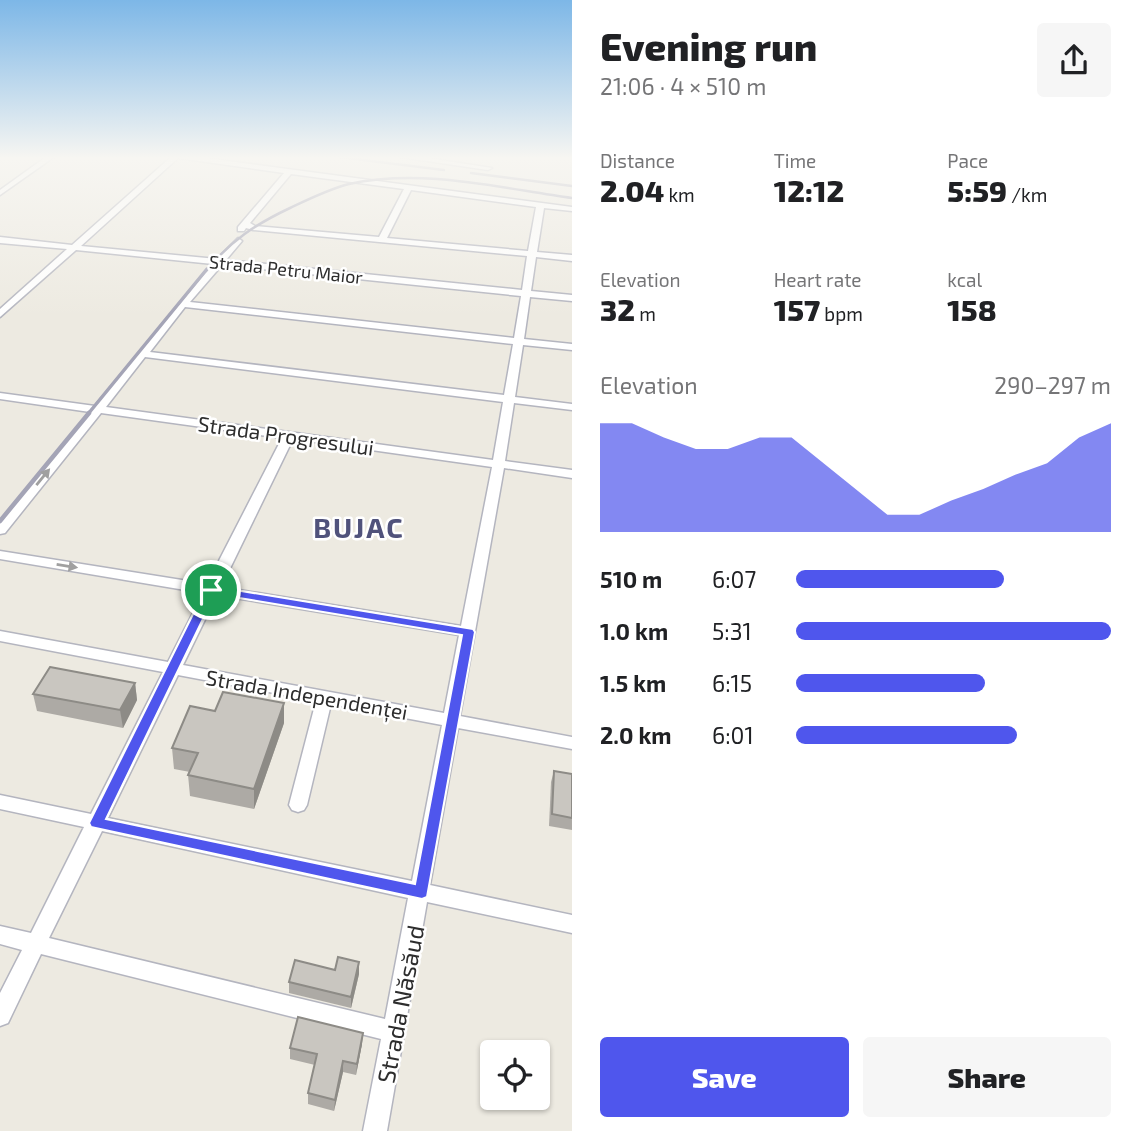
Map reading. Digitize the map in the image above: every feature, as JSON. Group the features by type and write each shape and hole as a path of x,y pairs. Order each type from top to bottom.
{"street":[{"path":"0,314 116,210"},
{"path":"226,241 247,225 259,210"},
{"path":"380,241 396,210"},
{"name":"Strada Năsăud","path":"375,1131 422,892 499,464 539,210"},
{"path":"247,225 253,228 380,241 572,258"},
{"name":"Strada Petru Maior","path":"0,240 572,298"},
{"path":"0,530 217,262 238,241"},
{"path":"183,304 572,348"},
{"path":"143,354 572,407"},
{"name":"Strada Progresului","path":"0,396 572,474"},
{"path":"0,1016 289,435"},
{"path":"0,555 469,632"},
{"name":"Strada Independenței","path":"0,636 572,743"},
{"path":"298,805 325,697"},
{"path":"0,802 572,924"},
{"path":"0,935 394,1032"}],"building":[{"path":"50,667 135,683 120,710 33,694"},
{"path":"223,692 284,703 254,789 188,775 198,753 172,748 190,706 215,711"},
{"path":"554,771 572,774 572,818 552,814"},
{"path":"338,957 359,962 351,997 289,982 295,960 335,970"},
{"path":"298,1017 363,1033 357,1064 343,1061 335,1100 308,1093 317,1054 290,1048"}],"railway":[{"path":"206,271 234,242 287,210"},
{"path":"88,414 207,269"},
{"path":"0,521 89,413"}],"district":[{"name":"BUJAC","path":"359,527"}],"route":[{"path":"211,590 469,632 422,892 96,823 211,590"}]}
